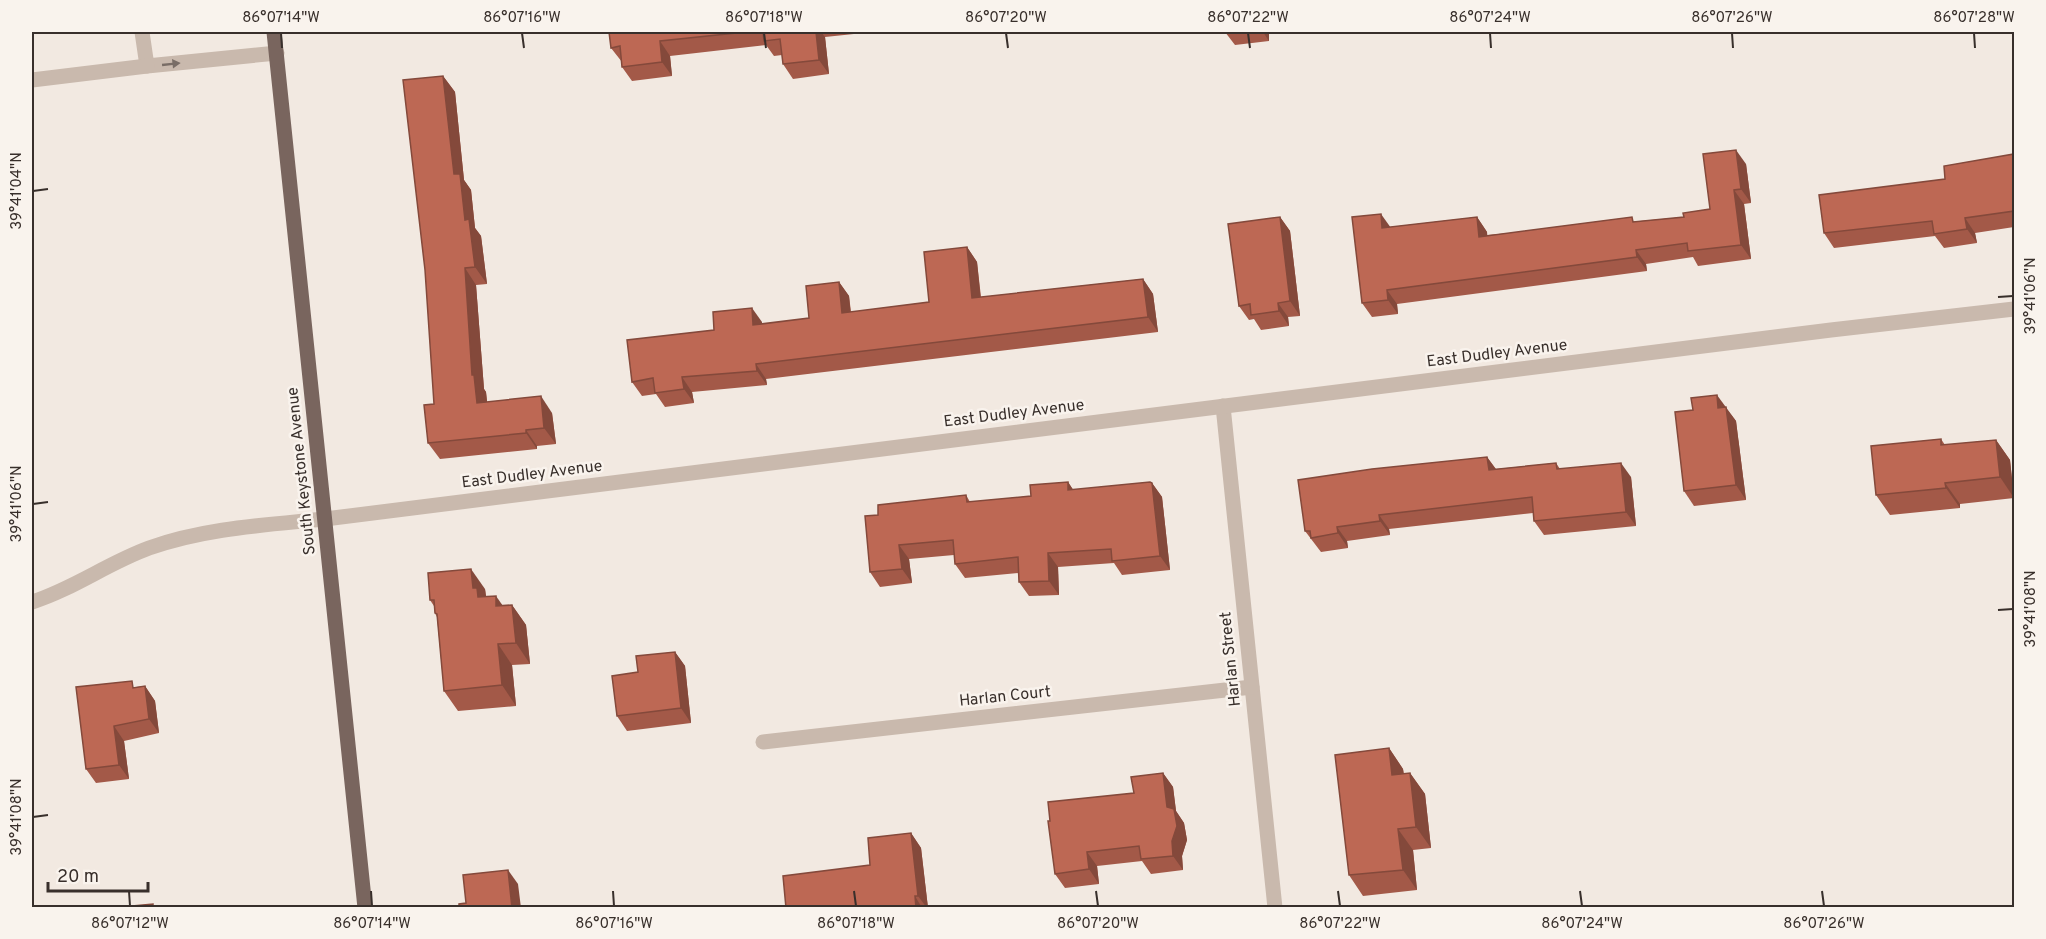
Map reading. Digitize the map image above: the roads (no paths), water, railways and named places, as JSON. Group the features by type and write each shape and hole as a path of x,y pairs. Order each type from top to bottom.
{"main road":[{"name":"South Keystone Avenue","path":"274,32 365,908"}],"street":[{"path":"142,32 147,66"},
{"path":"32,80 277,53"},
{"name":"East Dudley Avenue","path":"32,602 51,596 148,549 187,537 230,528 325,519 2014,309"},
{"name":"Harlan Street","path":"1223,406 1275,908"},
{"name":"Harlan Court","path":"763,742 1252,687"}]}
